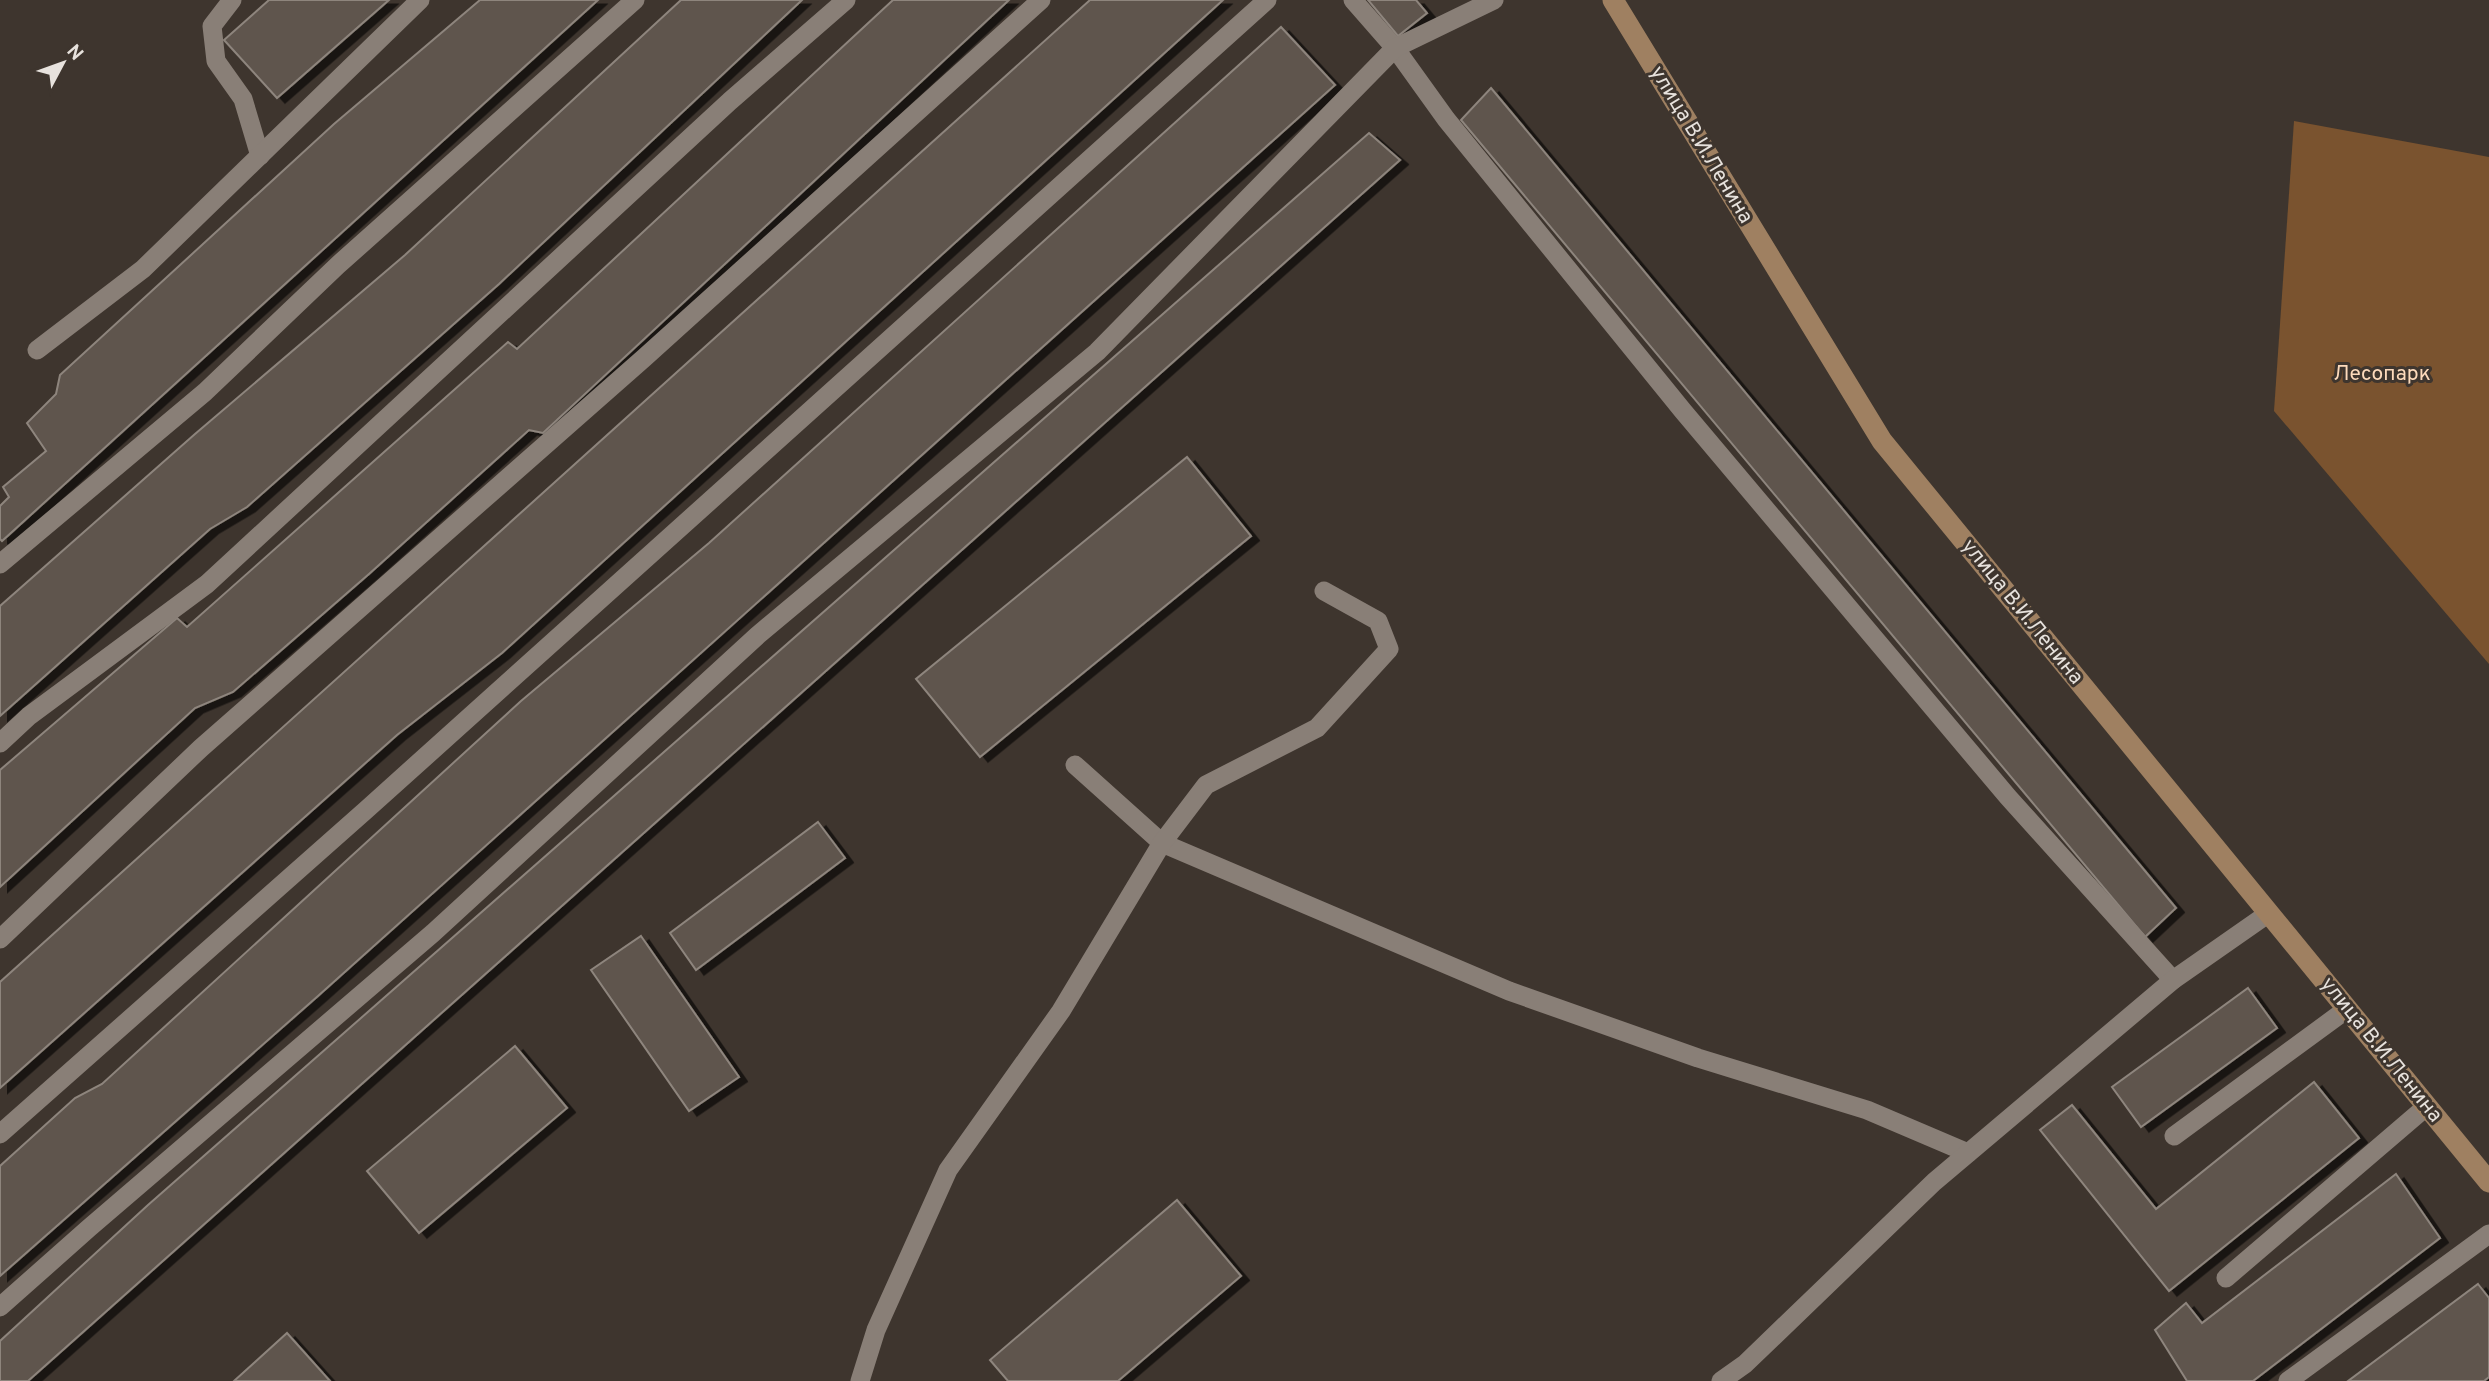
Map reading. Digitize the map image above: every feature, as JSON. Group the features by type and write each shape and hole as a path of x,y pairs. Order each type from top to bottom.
{"main road":[{"name":"улица В.И.Ленина","path":"1613,0 1882,441 2489,1182"}],"lane":[{"path":"232,0 212,26 216,61 243,99 260,156"},
{"path":"37,350 143,269 420,0"},
{"path":"0,564 205,392 338,265 635,0"},
{"path":"0,743 29,716 207,583 730,101 846,0"},
{"path":"0,939 201,748 644,358 1041,0"},
{"path":"0,1133 355,820 1267,0"},
{"path":"1353,0 1395,48 1446,119 1692,421 2008,797 2173,980"},
{"path":"0,1307 433,933 758,635 1097,352 1395,48 1494,0"},
{"path":"860,1381 876,1330 948,1170 1061,1012 1162,843 1206,785 1248,761 1317,728 1389,649 1378,621 1325,591"},
{"path":"1074,765 1162,843 1509,991 1698,1058 1867,1110 1968,1153"},
{"path":"1721,1381 1745,1364 1934,1182 2173,980 2269,913"},
{"path":"2174,1136 2347,1009"},
{"path":"2226,1278 2427,1106"},
{"path":"2288,1381 2489,1234"}],"green space":[{"name":"Лесопарк","path":"2294,121 2489,157 2489,664 2274,411"}],"building":[{"path":"269,0 389,0 277,98 224,40"},
{"path":"480,0 598,0 2,541 0,506 9,497 3,487 46,451 27,423 56,394 60,375 334,124"},
{"path":"681,0 802,0 499,284 247,507 210,529 0,716 0,606 195,434 405,255"},
{"path":"893,0 1009,0 543,433 529,430 233,692 195,708 0,887 0,770 177,618 187,627 508,342 517,349"},
{"path":"1090,0 1223,0 502,653 397,735 0,1088 0,982"},
{"path":"1368,0 1416,0 1427,13 1398,36"},
{"path":"1281,27 1335,85 318,996 0,1276 0,1166 75,1098 102,1084 521,701 709,543"},
{"path":"1491,88 2176,908 2145,937 1461,120"},
{"path":"1369,133 1400,160 28,1381 0,1381 0,1341 148,1205"},
{"path":"1187,457 1251,536 980,757 916,679"},
{"path":"818,822 845,858 696,970 670,933"},
{"path":"641,936 739,1077 689,1111 591,970"},
{"path":"2248,988 2277,1028 2141,1127 2112,1087"},
{"path":"515,1046 567,1108 419,1233 367,1171"},
{"path":"2314,1082 2359,1138 2169,1291 2040,1130 2072,1105 2156,1209"},
{"path":"2396,1174 2440,1238 2253,1381 2187,1381 2155,1330 2186,1303 2202,1323"},
{"path":"1177,1200 1241,1276 1118,1381 1008,1381 990,1360"},
{"path":"2478,1284 2489,1298 2489,1377 2484,1381 2348,1381"},
{"path":"287,1333 330,1381 234,1381"}]}
